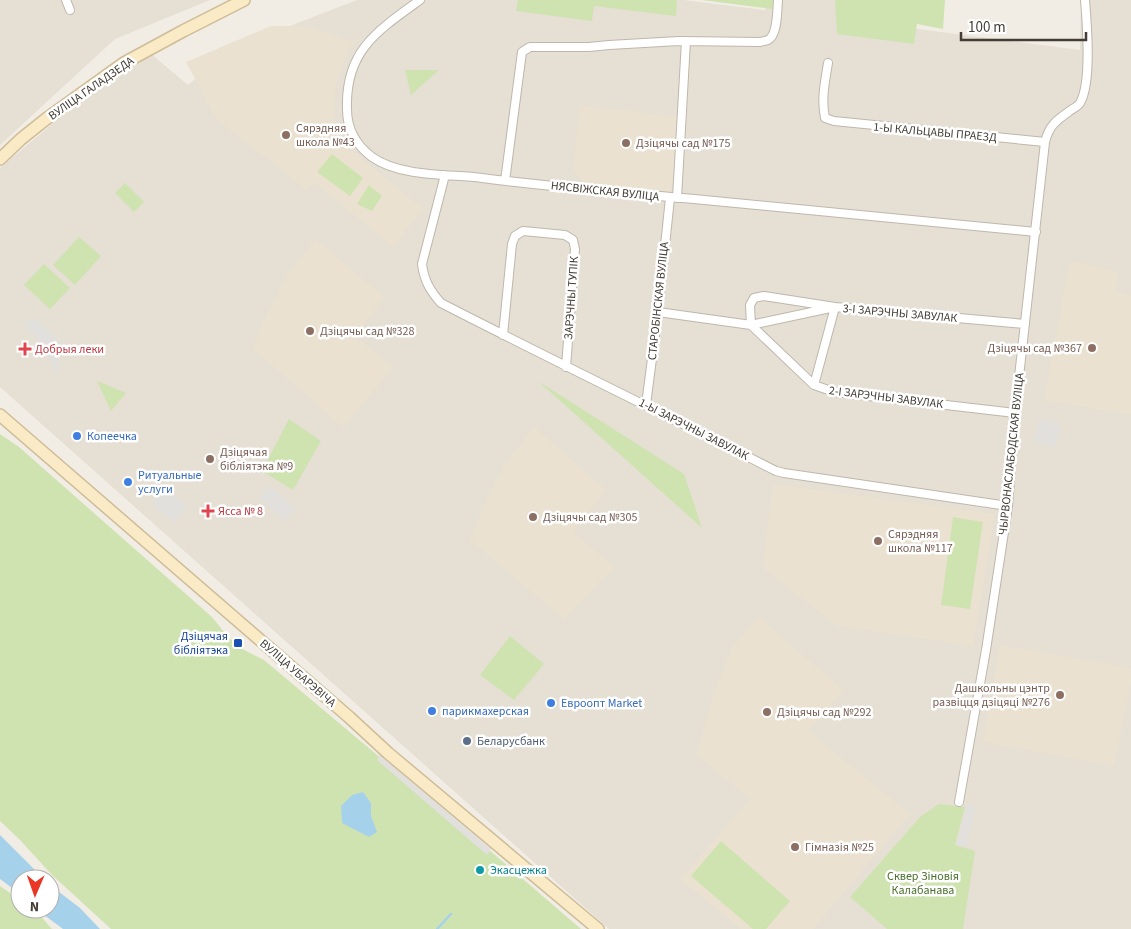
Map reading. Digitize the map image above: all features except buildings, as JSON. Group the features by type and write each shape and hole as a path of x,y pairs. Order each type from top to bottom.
{"main road":[{"name":"ВУЛІЦА ГАЛАДЗЕДА","path":"0,159 46,119 120,66 244,0"},
{"name":"ВУЛІЦА УБАРЭВІЧА","path":"0,415 350,717 388,753 598,929"}],"street":[{"path":"66,0 70,10"},
{"name":"НЯСВІЖСКАЯ ВУЛІЦА","path":"420,0 375,35 363,49 348,78 347,113 349,129 361,147 373,158 387,165 406,170 444,175 1036,232"},
{"path":"505,181 522,52 525,49 530,47 589,47 609,44 686,41 760,42 769,40 773,35 776,25 778,0"},
{"name":"ЧЫРВОНАСЛАБОДСКАЯ ВУЛІЦА","path":"959,802 986,650 1008,506 1015,413 1045,142 1048,131 1057,120 1079,105 1084,94 1086,83 1087,22 1085,0"},
{"name":"СТАРОБІНСКАЯ ВУЛІЦА","path":"646,405 673,198 686,41"},
{"name":"1-Ы КАЛЬЦАВЫ ПРАЕЗД","path":"828,64 823,100 825,118 834,122 1045,142"},
{"name":"1-Ы ЗАРЭЧНЫ ЗАВУЛАК","path":"444,175 422,264 424,277 431,292 441,303 566,368 646,405 776,471 1008,506"},
{"name":"ЗАРЭЧНЫ ТУПІК","path":"503,335 512,244 515,236 523,231 565,235 573,240 575,249 566,368"},
{"path":"751,325 750,305 754,298 764,296 835,307 814,385"},
{"name":"3-І ЗАРЭЧНЫ ЗАВУЛАК","path":"658,312 751,325 835,307 1025,324"},
{"name":"2-І ЗАРЭЧНЫ ЗАВУЛАК","path":"751,325 814,385 834,392 1015,413"}],"shaded area":[{"path":"0,0 210,0 115,39 0,145"},
{"path":"357,0 683,0 765,10 767,0 847,0 847,20 1080,50 1081,0 1131,0 1131,929 609,929 0,387 0,168 110,75 150,53 188,85 231,49"},
{"name":"Сярэдняя школа №43","path":"271,26 306,26 355,42 347,53 336,86 334,108 337,138 423,209 393,247 314,182 307,190 216,119 186,62"},
{"name":"Дзіцячы сад №175","path":"580,105 679,117 671,192 586,185 573,170"},
{"name":"Дзіцячы сад №328","path":"316,239 384,297 355,337 394,367 343,427 253,349 262,324 291,269"},
{"name":"Дзіцячы сад №367","path":"1077,262 1118,272 1116,292 1131,296 1131,415 1044,400 1069,264"},
{"path":"36,318 62,344 57,375 43,346 23,323"},
{"path":"1039,419 1060,424 1056,446 1034,442"},
{"name":"Дзіцячы сад №305","path":"534,427 606,490 573,532 614,567 564,619 470,540 486,501 507,461"},
{"name":"Сярэдняя школа №117","path":"773,484 995,514 973,646 837,626 763,568"},
{"path":"269,486 295,509 285,520 259,498"},
{"path":"165,488 188,506 175,522 152,505"},
{"name":"Гімназія №25","path":"759,617 843,690 808,731 910,814 813,929 741,929 680,879 750,799 696,755 714,693 732,648"},
{"name":"Дашкольны цэнтр развіцця дзіцяці №276","path":"1000,645 1131,668 1131,682 1114,766 983,742"},
{"path":"380,755 491,849 487,855 377,760"},
{"path":"967,805 976,807 966,847 957,845"}],"green space":[{"path":"518,0 677,0 676,16 594,6 592,21 516,11"},
{"path":"702,0 773,0 772,9"},
{"path":"835,0 945,0 943,29 917,24 914,44 837,34"},
{"path":"405,70 439,70 411,95"},
{"path":"332,154 363,178 350,196 317,172"},
{"path":"125,183 144,202 134,212 115,193"},
{"path":"369,185 382,196 372,211 357,204"},
{"path":"79,237 101,256 75,285 53,265"},
{"path":"44,264 70,288 50,309 24,285"},
{"path":"97,381 126,393 111,411"},
{"path":"538,381 684,474 702,528"},
{"path":"289,419 321,441 293,490 262,471"},
{"path":"0,434 19,447 212,617 228,637 244,650 264,660 581,929 111,929 60,882 60,869 47,869 0,821"},
{"path":"953,517 983,522 970,609 941,605"},
{"path":"510,636 544,664 514,700 480,675"},
{"name":"Сквер Зіновія Калабанава","path":"939,804 965,807 955,845 975,851 963,929 887,929 850,897 920,817"},
{"path":"721,841 790,901 766,929 753,929 691,876"},
{"path":"0,886 10,893 10,919 44,919 52,929 0,929"}],"water":[{"path":"363,792 371,803 371,816 377,832 369,837 342,823 341,806 352,795"},
{"path":"0,835 34,869 10,869 10,886 0,879"},
{"path":"60,893 80,908 100,929 63,929 50,919 60,919"}],"waterway":[{"path":"437,929 451,914"}],"place":[{"name":"Сярэдняя школа №43","path":"286,135"},
{"name":"Дзіцячы сад №175","path":"626,143"},
{"name":"Дзіцячы сад №328","path":"310,331"},
{"name":"Дзіцячы сад №367","path":"1092,348"},
{"name":"Добрыя леки","path":"25,349"},
{"name":"Копеечка","path":"77,436"},
{"name":"Дзіцячая бібліятэка №9","path":"210,459"},
{"name":"Ритуальные услуги","path":"128,482"},
{"name":"Ясса № 8","path":"208,511"},
{"name":"Дзіцячы сад №305","path":"533,517"},
{"name":"Сярэдняя школа №117","path":"878,541"},
{"name":"Дзіцячая бібліятэка","path":"238,643"},
{"name":"Дашкольны цэнтр развіцця дзіцяці №276","path":"1060,695"},
{"name":"Евроопт Market","path":"551,703"},
{"name":"парикмахерская","path":"432,711"},
{"name":"Дзіцячы сад №292","path":"767,712"},
{"name":"Беларусбанк","path":"467,741"},
{"name":"Гімназія №25","path":"795,847"},
{"name":"Экасцежка","path":"480,870"}]}
